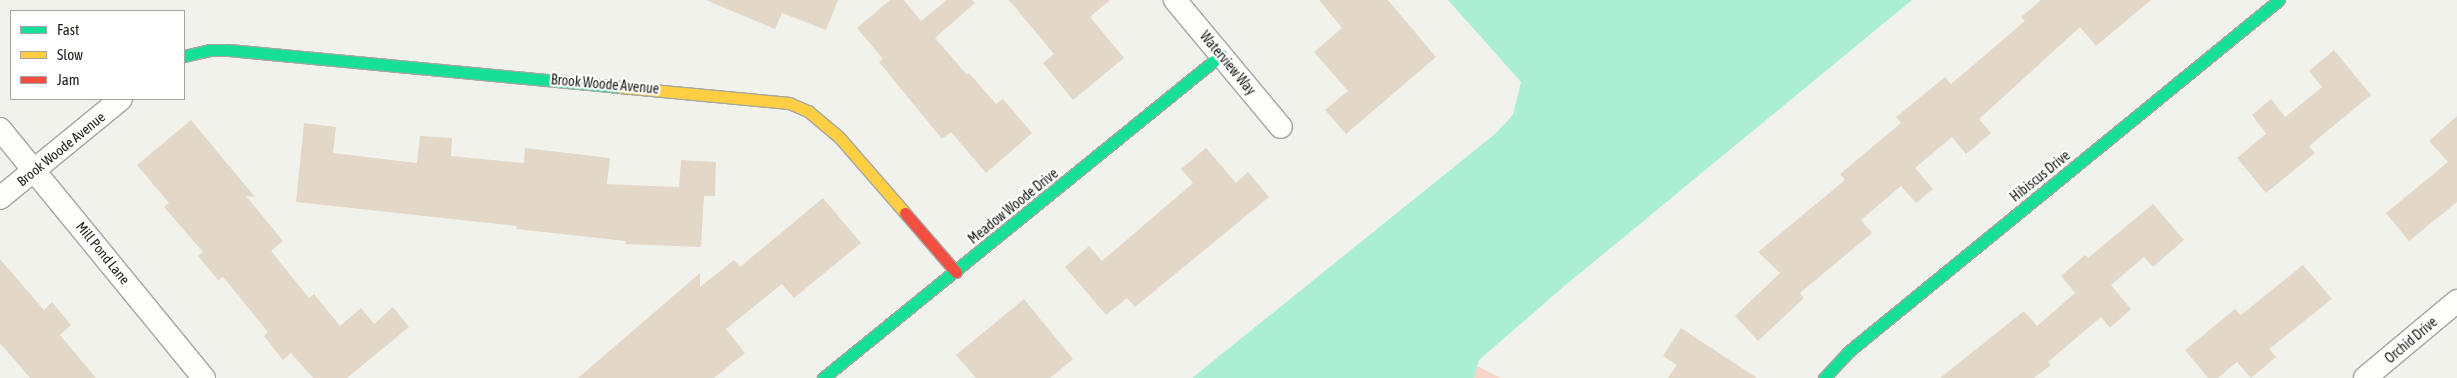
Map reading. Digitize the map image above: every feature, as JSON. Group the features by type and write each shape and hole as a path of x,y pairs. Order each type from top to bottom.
{"street":[{"name":"Waterview Way","path":"1176,0 1281,127"},
{"name":"Hibiscus Drive","path":"1824,378 1848,352 2279,0"},
{"name":"Brook Woode Avenue","path":"185,56 209,50 229,50 789,104 808,111 839,137 956,272"},
{"name":"Meadow Woode Drive","path":"823,378 956,272 1221,55"},
{"name":"Brook Woode Avenue","path":"0,198 120,100"},
{"name":"Mill Pond Lane","path":"0,129 204,378"},
{"name":"Orchid Drive","path":"2365,378 2457,301"}],"shaded area":[{"path":"1448,0 1912,0 1562,288 1479,360 1474,378 1192,378 1495,134 1513,115 1521,82"},
{"path":"1477,366 1501,378 1474,378"}],"building":[{"path":"706,0 838,0 826,30 782,13 775,29"},
{"path":"890,0 904,0 921,21 947,0 972,0 975,3 935,38 967,75 969,73 996,104 1003,99 1032,133 986,173 951,132 942,139 879,62 883,59 857,28"},
{"path":"1009,0 1110,0 1090,17 1124,58 1073,100 1043,63 1054,54"},
{"path":"1319,0 1388,0 1436,57 1346,134 1325,110 1348,91 1314,52 1342,28"},
{"path":"2041,0 2151,0 2096,46 2080,27 1979,119 1991,133 1966,154 1952,137 1915,168 1933,189 1916,203 1901,186 1861,220 1872,233 1800,293 1804,298 1758,341 1735,316 1780,273 1758,252 1845,180 1840,174 1901,123 1896,117 1945,77 1951,84 2025,21 2021,17"},
{"path":"2334,50 2371,95 2309,146 2315,153 2266,193 2237,158 2266,134 2252,115 2271,99 2285,117 2322,87 2309,71"},
{"path":"2457,116 2457,202 2409,241 2386,213 2448,162 2429,141"},
{"path":"191,120 255,197 246,196 283,241 271,251 309,298 314,294 340,326 361,308 374,324 393,307 409,327 347,378 313,378 291,353 283,360 264,336 268,332 223,277 218,280 198,256 203,252 164,207 169,203 137,165"},
{"path":"304,123 336,127 333,153 417,163 420,136 452,138 451,156 524,163 525,148 610,158 607,184 679,187 681,160 716,162 715,196 704,196 701,247 625,244 626,241 516,229 517,226 296,202"},
{"path":"1206,148 1236,183 1248,172 1269,197 1135,307 1127,298 1106,315 1065,267 1089,246 1102,261 1193,183 1181,169"},
{"path":"823,198 861,243 794,298 782,284 726,329 745,353 714,378 578,378 700,273 700,287 734,260 740,267"},
{"path":"2153,204 2184,240 2153,267 2144,257 2111,285 2131,309 2110,328 2101,317 2048,362 2051,365 2034,378 1940,378 2024,311 2037,326 2075,293 2061,276 2085,255 2088,258"},
{"path":"0,259 44,310 52,302 71,325 60,335 96,378 30,378 0,343"},
{"path":"2303,265 2332,299 2269,349 2276,357 2251,378 2237,362 2218,378 2208,378 2185,350 2235,309 2241,315"},
{"path":"1024,299 1073,359 1050,378 976,378 956,355"},
{"path":"1681,328 1757,378 1668,378 1677,365 1663,356"}],"traffic: fast":[{"path":"1824,378 1848,352 2279,0"},
{"path":"185,56 209,50 229,50 620,87"},
{"path":"823,378 1221,55"}],"traffic: slow":[{"path":"620,87 789,103 808,111 839,137 905,213"}],"traffic: jam":[{"path":"905,213 956,272"}]}
